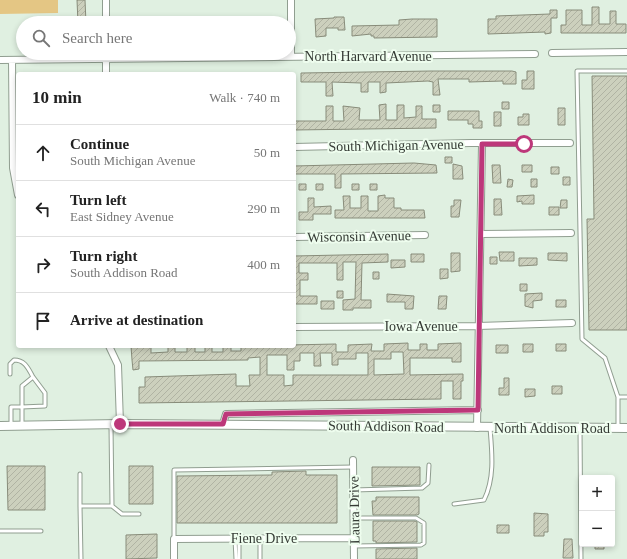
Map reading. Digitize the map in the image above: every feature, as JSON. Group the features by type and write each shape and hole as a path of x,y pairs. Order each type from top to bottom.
{"street":[{"path":"106,0 106,16"},
{"path":"291,0 292,16"},
{"path":"552,53 627,52"},
{"name":"North Harvard Avenue","path":"296,56 535,54"},
{"name":"North Harvard Avenue","path":"0,60 16,60"},
{"path":"12,60 13,168 16,184"},
{"path":"106,60 106,72"},
{"path":"477,428 482,144"},
{"name":"South Michigan Avenue","path":"296,146 570,144"},
{"path":"481,234 571,233"},
{"name":"Wisconsin Avenue","path":"296,237 425,235"},
{"name":"Iowa Avenue","path":"296,327 478,326 572,323"},
{"path":"110,348 118,365 120,424"},
{"name":"South Addison Road","path":"223,424 226,414 478,410"},
{"name":"South Addison Road","path":"0,426 223,424 477,428"},
{"name":"North Addison Road","path":"477,428 627,428"},
{"name":"Laura Drive","path":"353,460 354,559"},
{"name":"Fiene Drive","path":"174,539 354,538"},
{"path":"174,539 174,559"}],"lane":[{"path":"618,428 618,397 605,358 582,339 578,71 627,70"},
{"path":"10,374 10,364 14,360 24,363 45,393 45,406 11,407"},
{"path":"22,426 22,386 33,377"},
{"path":"618,397 627,397"},
{"path":"10,402 12,426"},
{"path":"111,424 112,506"},
{"path":"454,504 484,500 489,490 492,459 490,428"},
{"path":"580,428 581,559"},
{"path":"354,490 422,488 428,483 429,465"},
{"path":"174,539 174,470 353,467"},
{"path":"80,474 81,559"},
{"path":"80,506 112,506 122,514 139,514"},
{"path":"354,518 416,518 424,523 425,537 424,543 421,545 354,546"},
{"path":"0,531 41,531"},
{"path":"260,538 260,559"},
{"path":"236,559 237,539"},
{"path":"237,539 239,559"}],"shaded area":[{"path":"0,0 58,0 58,13 0,14"}],"building":[{"path":"77,0 85,0 86,16 78,16"},
{"path":"592,7 599,7 599,24 610,24 610,11 616,11 616,24 626,24 626,33 561,33 561,25 566,25 566,10 582,10 582,25 592,25"},
{"path":"550,10 557,10 557,18 551,18 551,33 488,34 488,19 496,19 496,16 550,14"},
{"path":"344,17 345,30 338,30 338,28 326,28 326,36 316,37 315,19"},
{"path":"437,19 437,37 374,38 371,34 352,36 352,26 399,25 399,20"},
{"path":"512,71 516,72 516,84 503,84 503,81 469,82 469,79 438,79 440,95 433,95 433,82 428,81 386,83 386,92 380,93 380,82 368,82 368,92 361,92 361,83 332,82 333,96 326,96 326,82 301,82 301,73"},
{"path":"527,71 534,71 534,89 522,89 522,80 527,80"},
{"path":"592,76 627,76 627,330 589,330 587,219 594,219"},
{"path":"502,102 509,102 509,109 502,109"},
{"path":"386,104 386,120 397,120 397,105 404,105 404,118 416,117 416,106 422,106 422,119 436,119 436,128 296,130 296,121 326,121 326,106 333,106 333,121 344,121 343,106 360,108 359,120 380,120 379,105"},
{"path":"433,105 440,105 440,112 433,112"},
{"path":"558,108 565,108 565,125 558,125"},
{"path":"448,111 479,111 479,121 482,121 482,128 473,128 473,124 468,124 468,120 448,120"},
{"path":"494,112 501,112 501,126 494,126"},
{"path":"523,114 529,114 529,125 518,125 518,117 523,117"},
{"path":"445,157 452,157 452,163 445,163"},
{"path":"414,163 436,165 437,173 341,174 341,188 335,188 335,174 296,174 296,166"},
{"path":"453,164 462,166 463,179 453,179"},
{"path":"492,165 500,165 501,183 493,183"},
{"path":"522,165 532,165 532,172 522,172"},
{"path":"551,167 559,167 559,174 551,174"},
{"path":"563,177 570,177 570,185 563,185"},
{"path":"508,179 513,180 512,187 507,187"},
{"path":"531,179 537,179 537,187 531,187"},
{"path":"299,184 306,184 306,190 299,190"},
{"path":"316,184 323,184 323,190 316,190"},
{"path":"352,184 359,184 359,190 352,190"},
{"path":"370,184 377,184 377,190 370,190"},
{"path":"385,195 385,198 394,198 394,208 401,208 401,210 424,210 425,218 335,218 335,210 344,210 343,196 350,196 350,208 361,208 361,196 368,196 368,211 378,211 378,196"},
{"path":"534,195 534,204 522,204 522,201 517,202 517,196"},
{"path":"308,198 314,198 314,207 331,206 331,214 313,214 313,220 299,220 299,212 308,212"},
{"path":"494,199 501,199 502,215 494,215"},
{"path":"454,200 461,200 459,217 451,217 451,206 454,206"},
{"path":"561,200 567,200 567,208 560,208"},
{"path":"549,207 559,207 559,215 549,215"},
{"path":"499,252 514,252 514,261 500,261"},
{"path":"451,253 460,253 460,271 451,272"},
{"path":"548,253 567,253 567,261 548,260"},
{"path":"388,254 388,262 362,263 361,300 371,300 371,308 353,308 353,310 343,310 343,300 355,299 356,262 343,262 343,280 337,280 337,263 299,263 299,273 308,273 308,280 300,280 300,296 317,296 317,304 296,304 296,256"},
{"path":"411,254 424,254 424,262 411,262"},
{"path":"490,257 497,257 497,264 490,264"},
{"path":"519,258 537,258 537,265 519,266"},
{"path":"391,260 405,260 405,267 391,268"},
{"path":"440,269 448,269 448,278 440,279"},
{"path":"373,272 379,272 379,279 373,279"},
{"path":"520,284 527,284 527,291 520,291"},
{"path":"337,291 343,291 343,298 337,298"},
{"path":"542,293 542,300 533,301 533,308 525,306 525,294"},
{"path":"387,294 414,296 413,309 405,309 405,302 387,302"},
{"path":"439,296 447,296 446,309 438,309"},
{"path":"556,300 566,300 566,307 556,307"},
{"path":"321,301 334,301 334,309 321,309"},
{"path":"408,343 408,350 420,350 420,344 427,344 427,350 438,350 438,344 461,343 461,362 452,362 452,358 410,358 410,375 463,374 463,381 461,381 461,399 453,399 453,381 441,381 441,399 139,403 139,387 145,387 145,377 236,374 236,386 250,386 249,375 260,375 260,357 248,358 248,360 139,361 139,369 133,370 131,348 151,348 151,353 168,352 168,348 175,348 175,352 187,352 187,348 195,348 195,352 205,352 205,348 212,348 212,352 223,352 223,348 231,348 231,351 241,351 241,348 296,348 296,345 336,344 336,352 348,352 348,345 372,344 371,351 384,351 384,344","holes":["391,352 403,352 404,374 374,375 374,359 391,359","300,353 314,353 314,366 321,366 320,353 332,353 332,365 338,365 338,359 356,359 356,353 368,353 368,375 293,375 293,385 284,386 284,375 267,375 267,355 287,355 287,370 294,370 294,361 300,361"]},
{"path":"523,344 533,344 533,352 523,352"},
{"path":"556,344 566,344 566,351 556,351"},
{"path":"496,345 508,345 508,353 496,353"},
{"path":"504,378 509,378 509,395 499,395 499,388 504,388"},
{"path":"552,386 562,386 562,394 552,394"},
{"path":"525,389 535,389 535,396 525,397"},
{"path":"7,466 45,466 45,510 8,510"},
{"path":"129,466 153,466 153,504 129,504"},
{"path":"372,467 420,467 420,485 372,486"},
{"path":"306,471 306,475 337,475 337,523 177,523 177,476 272,475 272,472"},
{"path":"376,497 419,497 419,514 373,515 372,501 376,501"},
{"path":"534,513 548,514 548,532 544,532 544,536 534,536"},
{"path":"373,521 415,521 417,522 417,542 376,543 376,541 373,541"},
{"path":"497,525 509,525 509,533 497,533"},
{"path":"157,534 157,558 126,559 126,535"},
{"path":"564,539 572,539 573,558 563,558"},
{"path":"595,547 604,547 604,549 595,549"},
{"path":"417,548 417,559 376,559 376,549"}],"route":[{"path":"120,424 223,424 226,414 478,410 478,326 482,144 524,144"}]}
